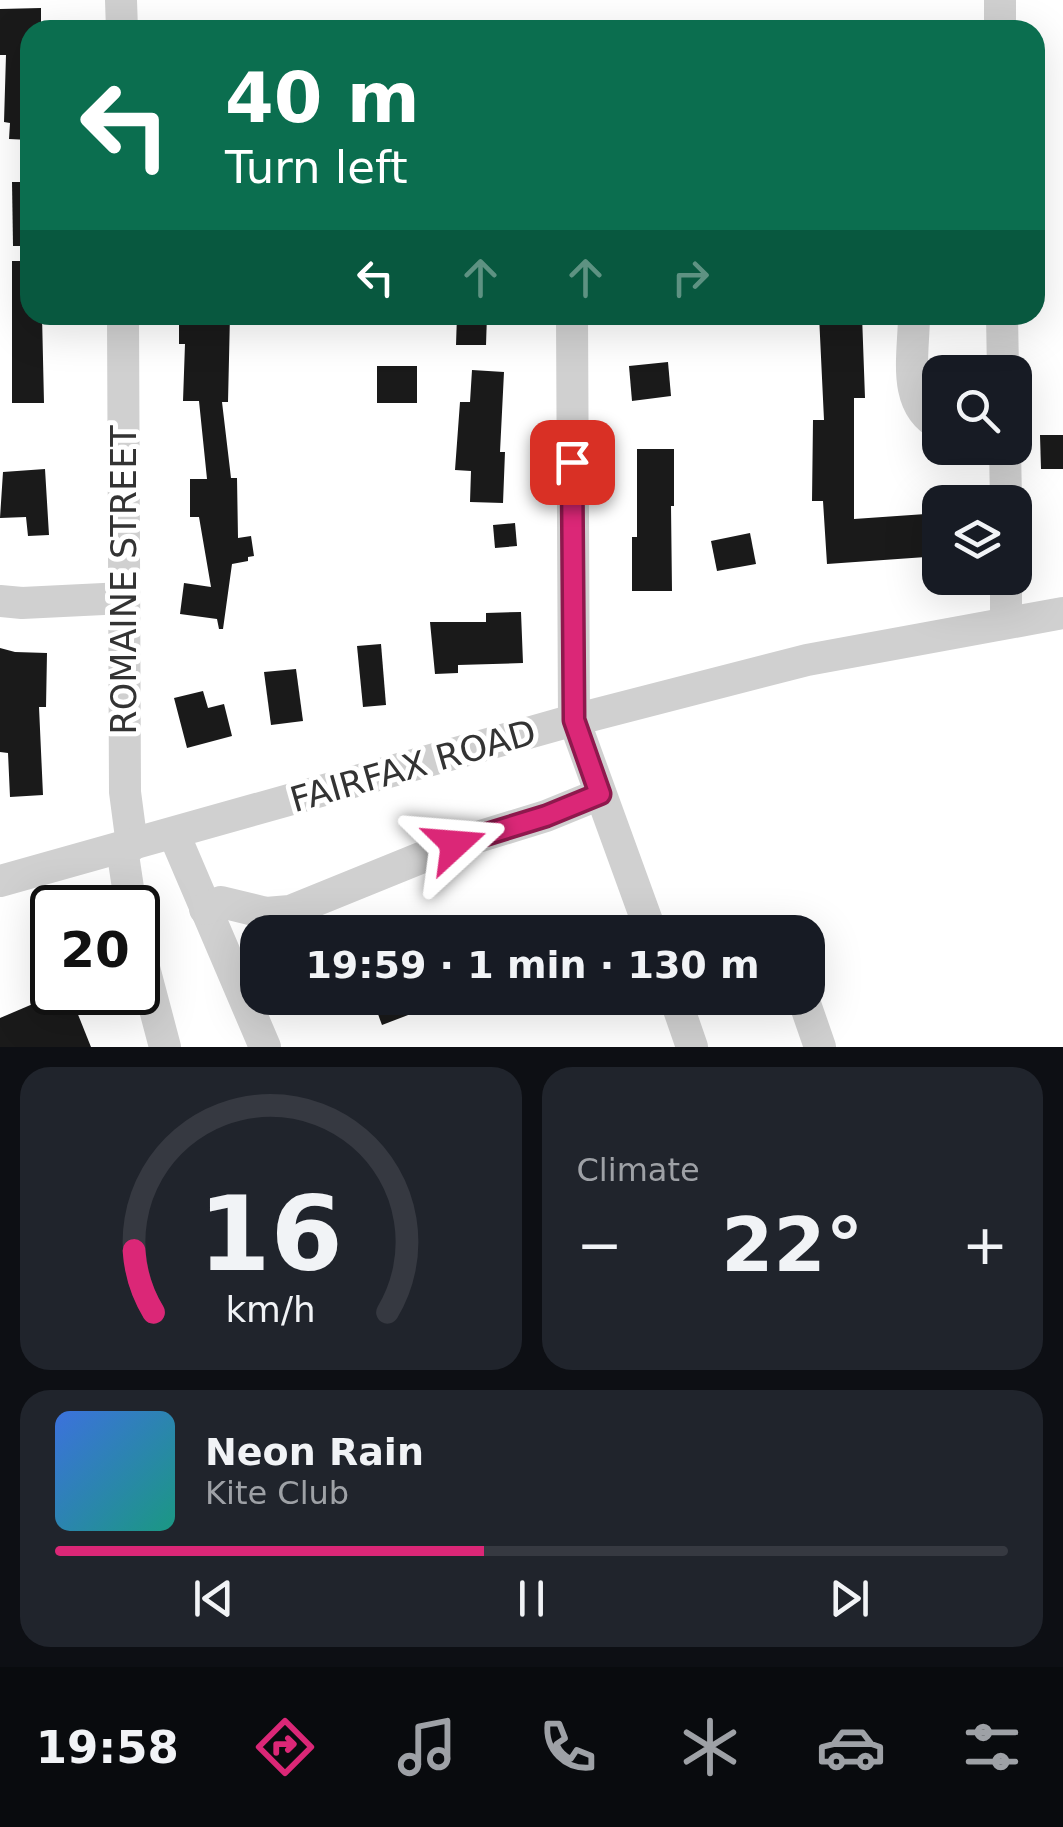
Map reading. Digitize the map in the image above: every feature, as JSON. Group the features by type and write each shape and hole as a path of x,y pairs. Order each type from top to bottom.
{"street":[{"name":"ROMAINE STREET","path":"123,325 125,792 130,885"},
{"path":"572,325 574,720 645,915"},
{"path":"914,325 913,394 922,411"},
{"path":"1002,325 1003,355"},
{"path":"1006,595 1006,622"},
{"path":"0,601 124,598"},
{"name":"FAIRFAX ROAD","path":"0,881 574,720 807,660 1063,612"},
{"path":"205,909 221,902 266,913 290,911 455,844 546,816 600,794"},
{"path":"174,834 264,1047"},
{"path":"157,1015 165,1047"},
{"path":"680,1015 692,1047"},
{"path":"808,1015 820,1047"}],"building":[{"path":"41,8 41,20 20,20 20,140 9,139 10,123 4,122 6,55 0,55 0,9"},
{"path":"12,182 20,182 20,246 13,246"},
{"path":"12,261 20,261 20,325 42,325 44,403 12,403"},
{"path":"179,325 230,325 228,402 222,402 231,478 237,478 238,538 251,536 254,556 232,564 223,629 219,629 217,619 180,614 184,583 211,587 199,517 190,517 190,479 207,479 199,401 183,401 185,344 179,344"},
{"path":"457,325 487,325 486,345 456,345"},
{"path":"819,325 862,325 865,398 854,398 854,519 922,514 922,557 827,564 823,501 812,501 813,420 824,420"},
{"path":"668,362 671,396 632,401 629,366"},
{"path":"377,366 417,366 417,403 377,403"},
{"path":"472,370 504,372 500,452 505,452 503,503 470,502 471,471 455,470 460,402 470,402"},
{"path":"1040,435 1063,435 1063,469 1041,469"},
{"path":"637,449 674,449 672,591 632,591 632,537 637,537"},
{"path":"45,469 49,535 28,536 26,517 0,518 3,472"},
{"path":"515,523 517,546 495,548 493,525"},
{"path":"750,533 756,564 717,571 711,541"},
{"path":"521,612 523,663 458,665 458,673 435,674 430,622 486,622 486,613"},
{"path":"381,644 386,705 363,707 357,646"},
{"path":"0,648 47,653 46,707 39,707 43,795 10,797 8,753 0,752"},
{"path":"296,669 303,721 271,725 264,672"},
{"path":"203,691 208,708 224,704 232,736 187,748 174,698"},
{"path":"30,1005 30,1015 78,1015 91,1047 0,1047 0,1018"},
{"path":"378,1015 408,1015 382,1025"}],"route":[{"path":"455,844 546,816 600,794 574,720 572,462"}]}
